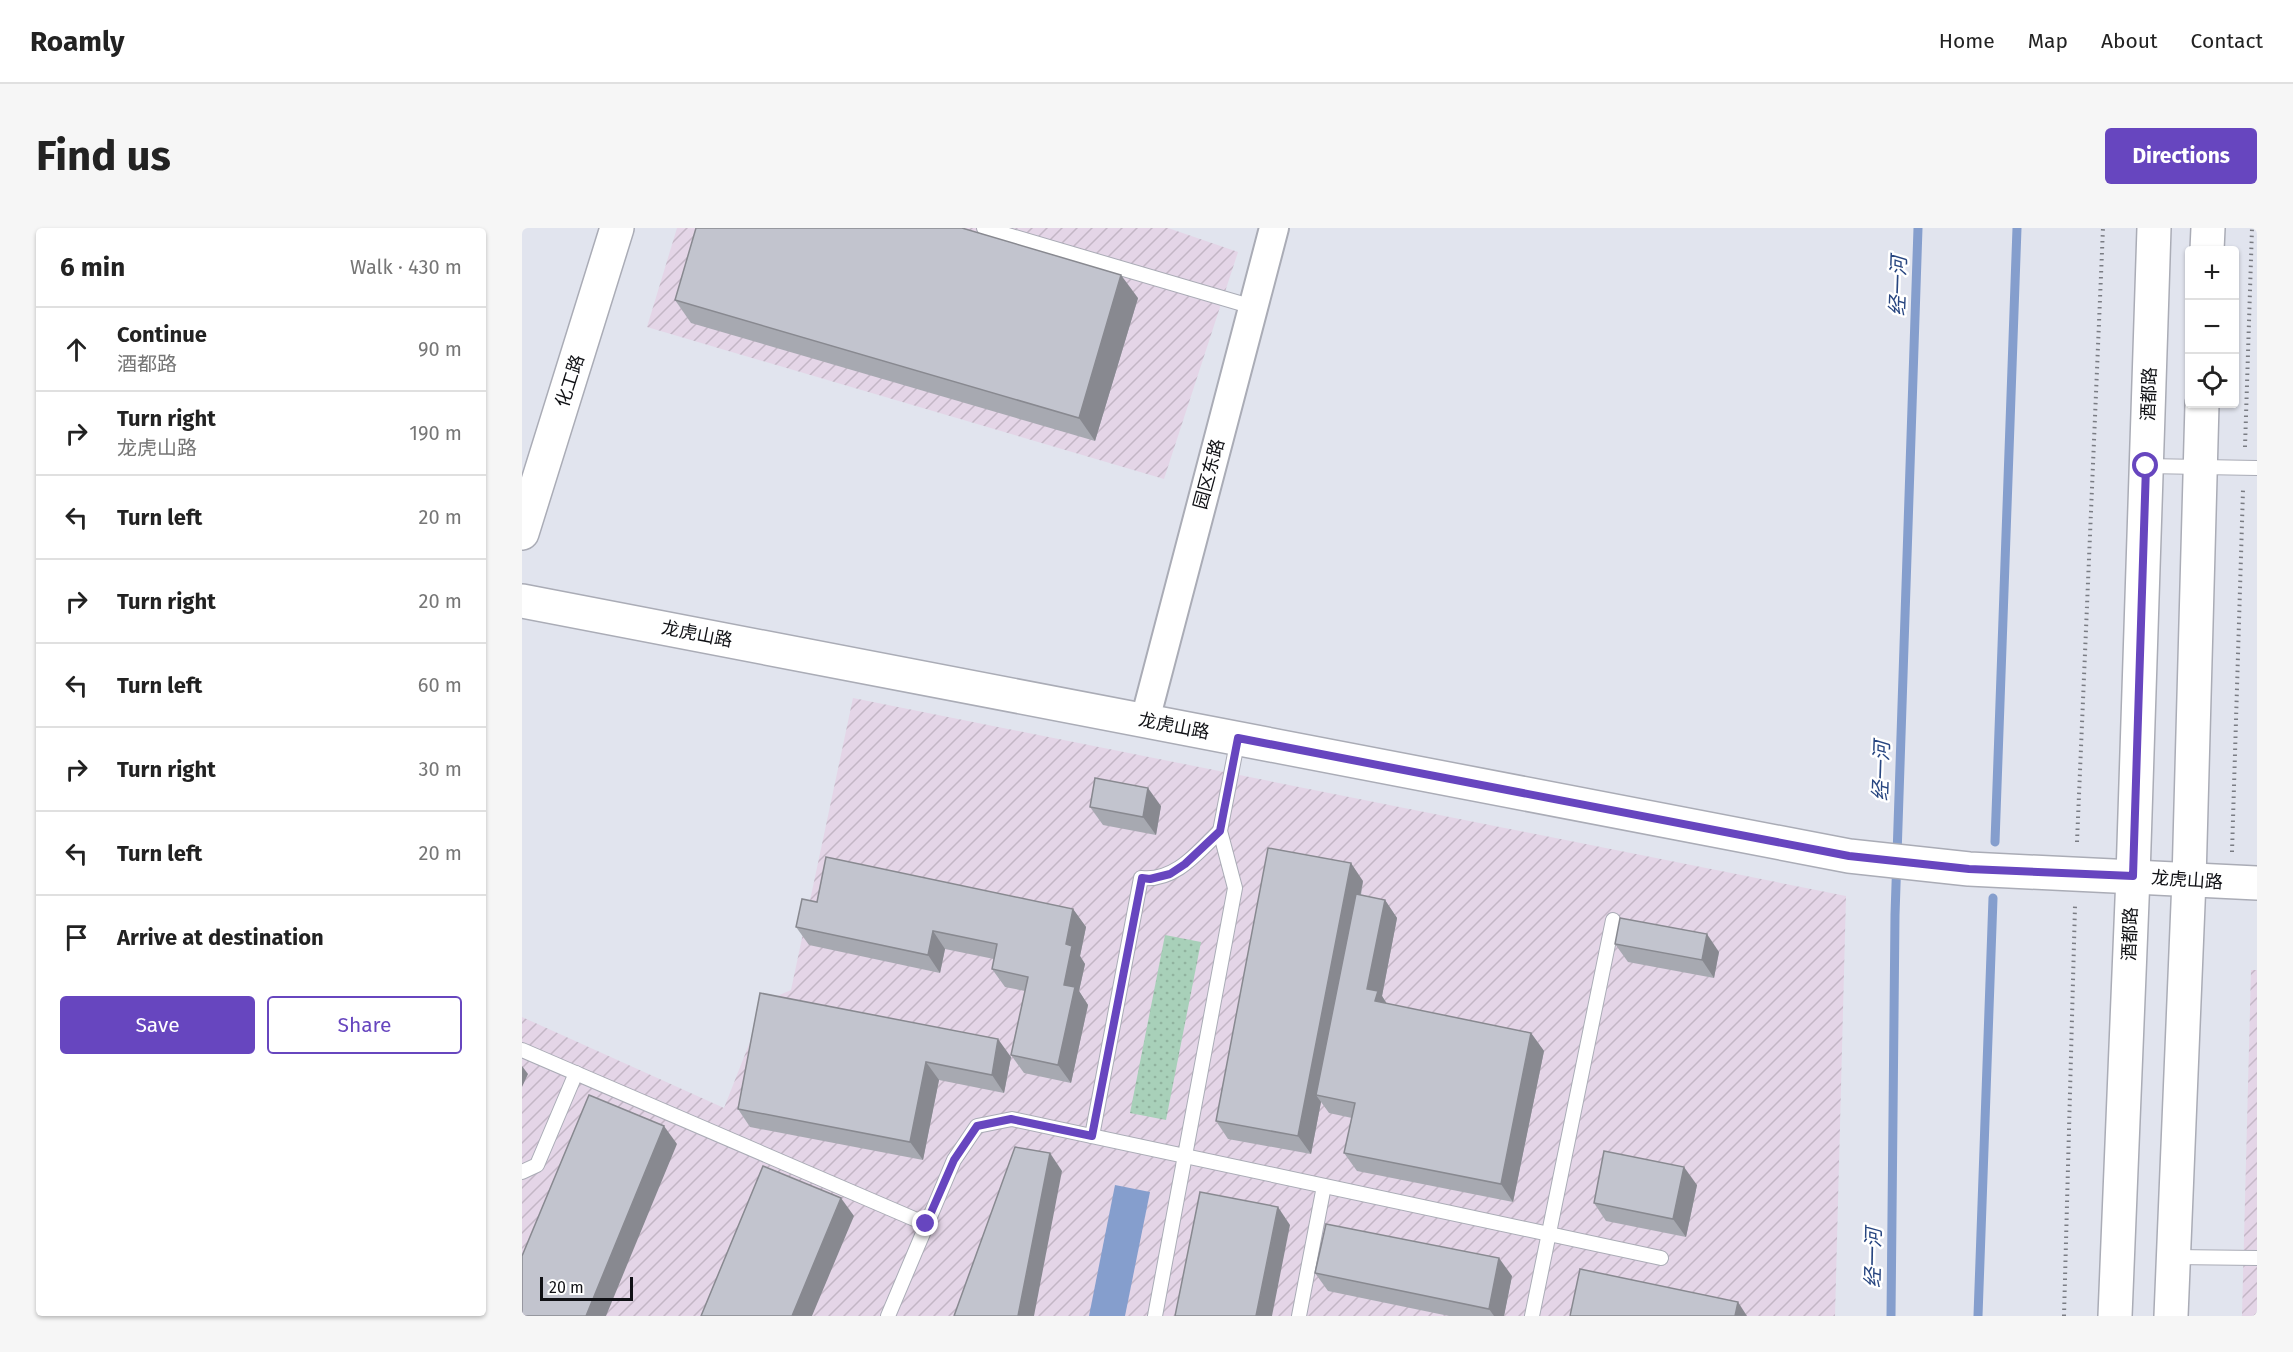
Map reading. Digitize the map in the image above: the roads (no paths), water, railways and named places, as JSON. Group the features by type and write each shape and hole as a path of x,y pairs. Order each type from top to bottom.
{"street":[{"name":"化工路","path":"522,533 617,228"},
{"name":"园区东路","path":"1145,720 1274,228"},
{"name":"酒都路","path":"2115,1316 2133,876 2154,228"},
{"path":"2207,246 2208,228"},
{"path":"2171,1316 2189,880 2202,408"},
{"name":"龙虎山路","path":"522,601 1849,856 1969,869 2244,883"}],"lane":[{"path":"984,228 1253,306"},
{"path":"2146,466 2250,468"},
{"path":"1155,1316 1235,888 1220,831 1238,738"},
{"path":"1092,1136 1142,878 1150,879 1170,874 1185,864 1220,831"},
{"path":"1532,1316 1613,920"},
{"path":"522,1050 926,1224"},
{"path":"522,1172 537,1165 576,1073"},
{"path":"888,1316 954,1160 977,1126 1011,1119 1549,1236 1661,1258"},
{"path":"1299,1316 1324,1186"},
{"path":"2174,1257 2257,1258"}],"water":[{"path":"1115,1185 1150,1192 1125,1316 1089,1316"}],"waterway":[{"name":"经一河","path":"1891,1316 1895,915 1918,228"},
{"name":"经一河","path":"1995,842 2017,228"},
{"name":"经一河","path":"1978,1316 1993,898"}]}
